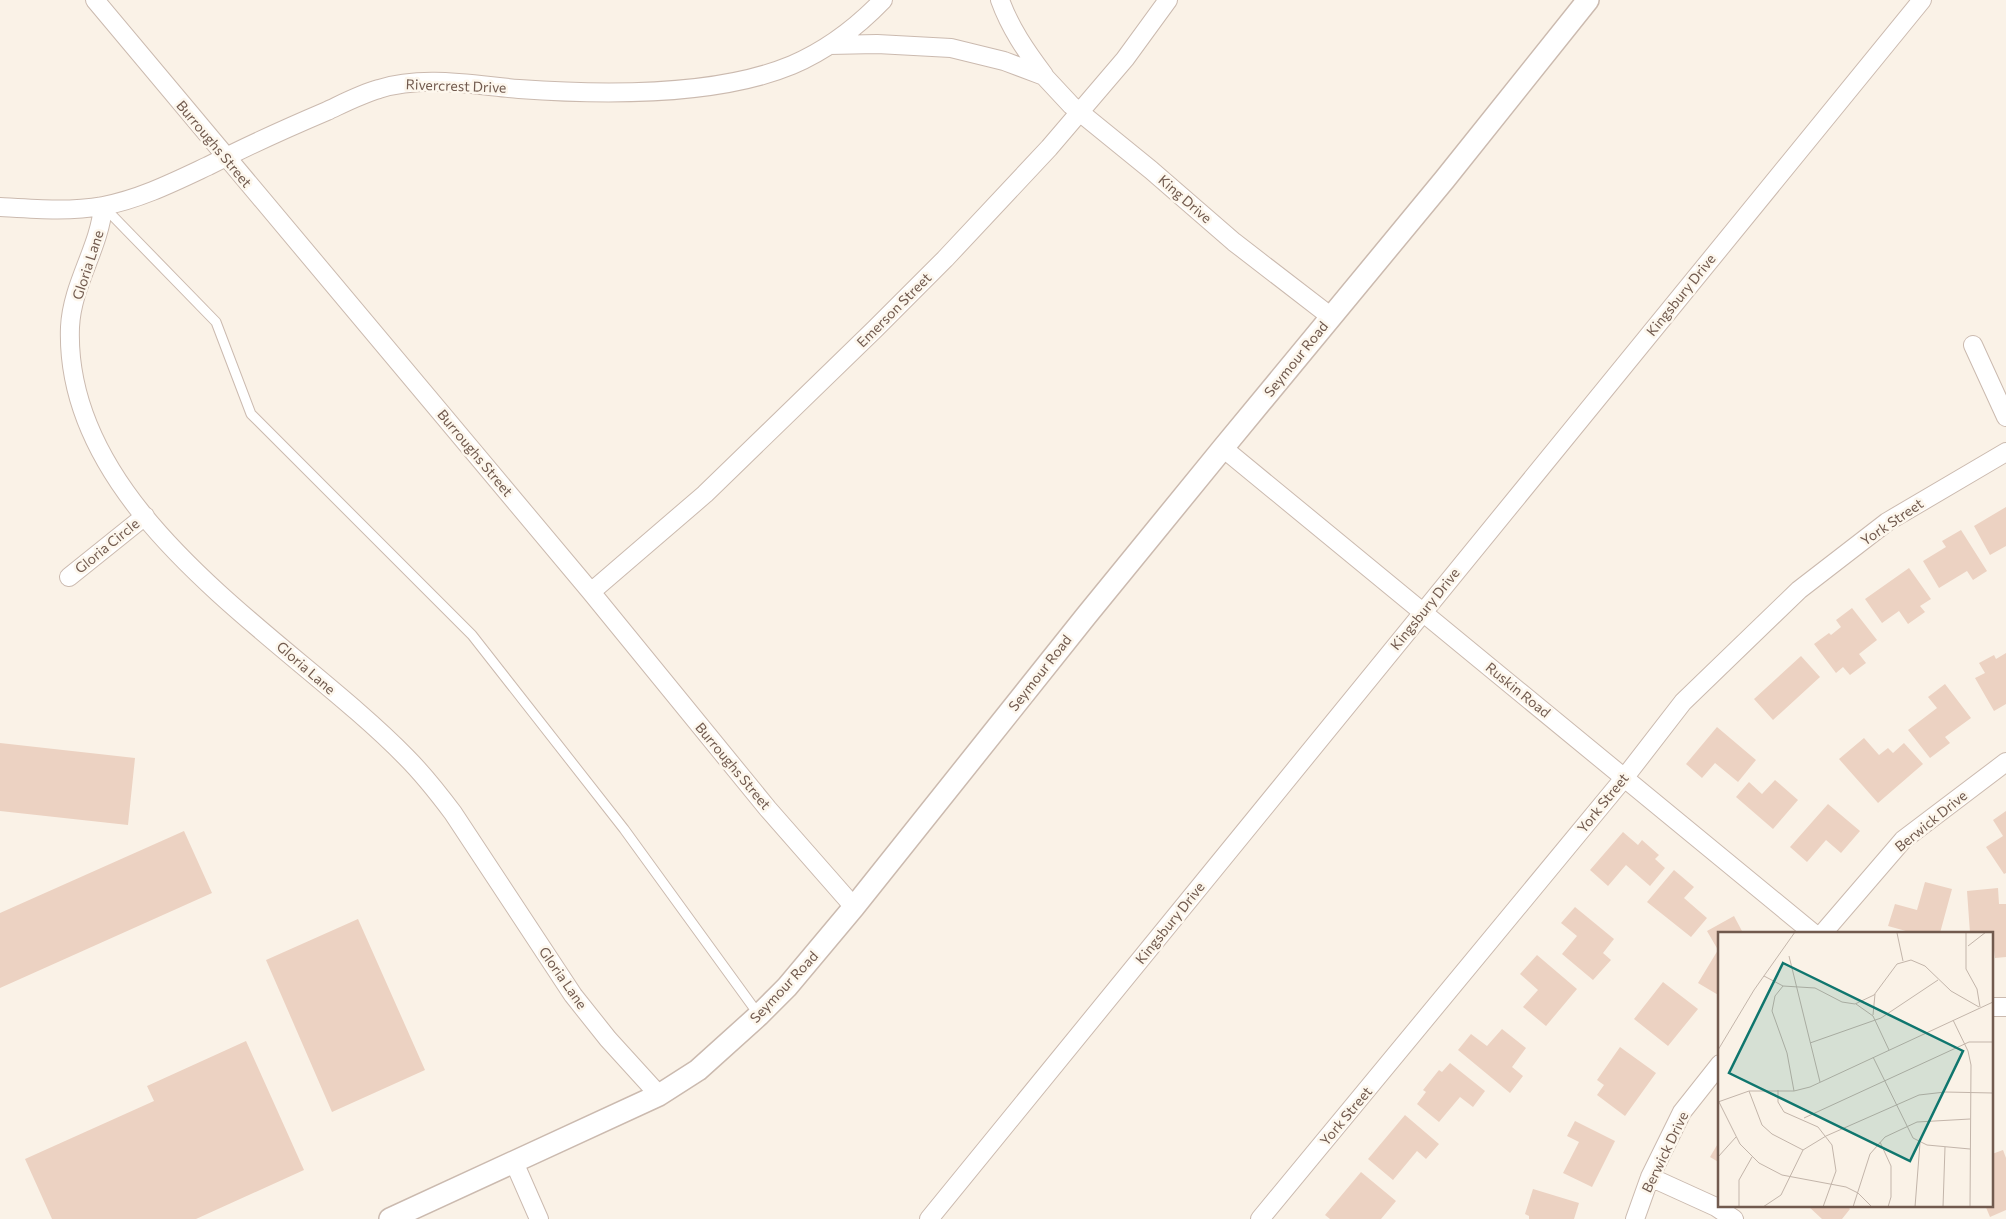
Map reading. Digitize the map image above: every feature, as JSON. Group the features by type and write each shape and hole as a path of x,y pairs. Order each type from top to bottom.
{"street":[{"name":"Burroughs Street","path":"95,0 591,592 768,809 854,907"},
{"name":"Rivercrest Drive","path":"0,207 74,209 103,206 148,194 352,99 398,84 435,83 595,93 697,88 770,73 794,64 829,45 849,31 883,0"},
{"name":"King Drive","path":"1000,0 1021,44 1044,76 1080,112 1234,242 1330,316"},
{"name":"Emerson Street","path":"591,592 705,494 875,329 1036,162 1124,59 1168,0"},
{"name":"Seymour Road","path":"390,1219 659,1095 698,1070 787,988 1330,316 1445,180 1588,0"},
{"name":"Kingsbury Drive","path":"929,1219 1922,0"},
{"name":"King Drive","path":"829,45 892,44 951,48 1004,61 1044,76"},
{"name":"Gloria Lane","path":"103,206 102,222 77,289 70,326 72,362 78,396 95,440 114,476 145,516 213,588 366,720 432,784 458,820 573,995 608,1039 659,1095"},
{"path":"1973,345 2006,416"},
{"name":"Ruskin Road","path":"1223,448 1812,932"},
{"name":"York Street","path":"1260,1219 1625,777 1683,702 1799,590 1887,522 2006,452"},
{"name":"Gloria Circle","path":"69,577 145,516"},
{"name":"Berwick Drive","path":"1824,932 1903,840 2006,762"},
{"name":"Berwick Drive","path":"1634,1219 1650,1177 1682,1112 1718,1067"},
{"path":"514,1162 539,1219"},
{"path":"1650,1177 1716,1207 1734,1219"}],"lane":[{"path":"103,206 216,322 251,414 472,635 624,829 759,1015"}],"building":[{"path":"2006,507 2006,546 1990,555 1974,526"},
{"path":"1961,530 1987,571 1973,580 1967,571 1939,588 1923,561 1946,547 1942,541"},
{"path":"1909,568 1931,599 1920,606 1925,612 1908,624 1899,611 1882,623 1865,599"},
{"path":"1852,608 1877,640 1859,654 1866,663 1850,675 1843,667 1836,673 1814,644 1841,627 1836,620"},
{"path":"2006,653 2006,704 1994,711 1975,678 1985,673 1979,663 1994,655 1996,659"},
{"path":"1801,656 1820,677 1773,720 1754,699"},
{"path":"1945,684 1971,718 1945,737 1950,743 1930,758 1908,730 1937,708 1928,697"},
{"path":"1717,727 1756,760 1738,782 1715,763 1702,778 1686,764"},
{"path":"1864,738 1879,755 1888,748 1893,753 1904,743 1923,764 1878,803 1839,759"},
{"path":"0,743 135,758 128,825 0,811"},
{"path":"1775,780 1798,800 1773,829 1736,797 1749,782 1762,794"},
{"path":"1828,804 1860,831 1841,853 1826,840 1807,862 1790,847"},
{"path":"2006,811 2006,873 2004,874 1986,847 2003,836 1993,820"},
{"path":"184,831 212,893 0,988 0,913"},
{"path":"1623,832 1638,845 1642,840 1659,855 1655,859 1665,868 1650,886 1626,865 1608,886 1590,870"},
{"path":"1674,870 1694,887 1684,898 1707,918 1691,937 1647,902"},
{"path":"1925,882 1952,889 1940,932 1909,932 1888,926 1895,904 1917,910"},
{"path":"1998,888 1999,904 2006,904 2006,957 1995,958 1994,932 1970,932 1967,891"},
{"path":"1575,907 1614,939 1603,953 1611,960 1593,980 1562,954 1577,936 1561,923"},
{"path":"1734,916 1742,932 1718,932 1718,950 1707,931"},
{"path":"358,919 425,1070 332,1112 266,960"},
{"path":"1718,950 1718,995 1698,983"},
{"path":"1537,955 1577,989 1546,1026 1523,1007 1538,990 1520,974"},
{"path":"1663,982 1698,1009 1668,1046 1634,1019"},
{"path":"1502,1029 1526,1048 1512,1067 1523,1076 1510,1093 1458,1050 1471,1034 1487,1046"},
{"path":"246,1041 304,1170 196,1219 52,1219 25,1159 154,1101 147,1086"},
{"path":"1620,1047 1656,1073 1625,1116 1597,1095 1604,1085 1597,1080"},
{"path":"1450,1063 1485,1091 1473,1107 1460,1097 1439,1122 1417,1104 1426,1092 1423,1090 1439,1070 1442,1072"},
{"path":"1405,1115 1439,1144 1426,1159 1417,1151 1393,1180 1368,1159"},
{"path":"1575,1121 1615,1141 1592,1187 1563,1173 1579,1142 1567,1136"},
{"path":"1718,1143 1718,1162 1710,1157"},
{"path":"2003,1150 2006,1158 2006,1210 1990,1217 1985,1206 1994,1206 1994,1153"},
{"path":"1361,1172 1396,1201 1381,1219 1330,1219 1325,1215"},
{"path":"1533,1189 1579,1203 1574,1219 1529,1219 1529,1216 1525,1214"},
{"path":"1808,1206 1847,1206 1850,1209 1842,1219 1822,1219"}]}
